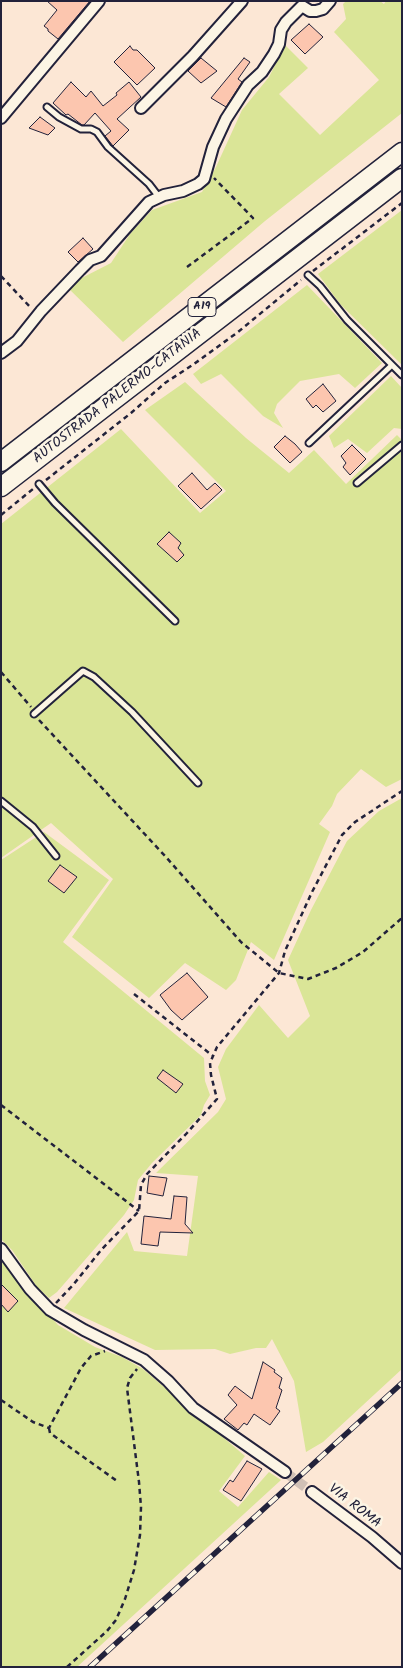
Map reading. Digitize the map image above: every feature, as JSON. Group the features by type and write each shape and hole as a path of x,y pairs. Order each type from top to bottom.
{"highway":[{"name":"AUTOSTRADA PALERMO-CATANIA","path":"1,462 402,152"},
{"name":"AUTOSTRADA PALERMO-CATANIA","path":"1,488 402,178"}],"street":[{"path":"1,118 99,1"},
{"path":"141,108 187,62 242,1"},
{"path":"1,353 17,341 38,315 90,260 101,256 149,202 198,184 204,179 213,147 226,119 248,85 262,72 274,54 279,44 281,30 286,22 302,3 310,11 316,11 323,9 330,1"},
{"path":"1,1249 30,1289 50,1310 84,1330 144,1360 168,1381 193,1408 285,1472"},
{"name":"VIA ROMA","path":"312,1492 372,1537 402,1563"}],"lane":[{"path":"47,108 81,129 91,128 97,132 108,147 149,184 159,198"},
{"path":"308,275 320,286 347,320 402,375"},
{"path":"309,443 392,364"},
{"path":"357,483 402,445"},
{"path":"39,484 55,503 175,621"},
{"path":"34,714 83,671 94,677 132,712 198,783"},
{"path":"1,801 33,826 56,856"}],"path":[{"path":"187,267 253,218 206,170"},
{"path":"1,515 39,484 62,469 165,383 230,337 402,203"},
{"path":"1,276 38,315"},
{"path":"1,672 32,708 34,714 165,856 241,942 279,973 308,979 336,968 364,952 402,918"},
{"path":"50,1310 102,1249 139,1211 141,1185 147,1174 187,1134 217,1099 210,1063 217,1047 279,973 285,951 312,892 342,835 356,822 402,791"},
{"path":"134,994 213,1056"},
{"path":"1,1105 139,1211"},
{"path":"113,1343 104,1352 91,1356 81,1368 49,1428 50,1433 117,1481"},
{"path":"66,1667 116,1620 134,1570 140,1534 141,1507 140,1482 127,1388 130,1378 144,1360"},
{"path":"1,1400 33,1422 49,1428"}],"green space":[{"path":"346,1 380,1 384,4 386,1 402,1 402,113 265,221 123,342 66,286 111,263 130,234 152,210 202,192 216,167 242,110 269,77 285,45 308,68 279,94 320,135 379,80 334,32 346,19 343,4"},
{"path":"402,210 402,365 340,304 318,274"},
{"path":"307,285 382,363 355,388 339,374 300,381 277,404 274,413 283,428 263,416 221,374 201,384 193,374"},
{"path":"391,376 402,388 402,429 394,428 367,453 348,439 334,448 329,436"},
{"path":"185,382 246,438 289,473 314,450 346,484 397,435 402,440 402,779 386,787 361,769 337,794 332,806 319,824 330,832 274,960 251,942 236,980 226,990 185,963 149,998 72,937 113,879 51,823 1,858 1,524 121,429 200,513 226,491 145,410"},
{"path":"402,798 402,1369 323,1442 306,1452 294,1381 272,1339 266,1348 256,1348 230,1354 215,1349 155,1350 64,1308 127,1232 134,1251 187,1256 198,1176 156,1173 218,1112 226,1099 218,1067 226,1049 259,1005 288,1038 310,1016 288,960 311,910 347,841 379,811"},
{"path":"44,832 109,880 63,942 204,1058 205,1081 210,1095 201,1115 152,1163 138,1180 134,1200 124,1215 57,1292 49,1298 37,1287 12,1250 1,1239 1,860"},
{"path":"1,1261 58,1325 95,1347 122,1357 143,1369 245,1456 219,1491 238,1507 269,1472 281,1480 77,1667 1,1667"}],"building":[{"path":"47,1 90,1 58,39 44,26 57,10"},
{"path":"309,24 323,37 305,54 291,40"},
{"path":"130,46 133,50 137,50 155,68 137,85 114,62"},
{"path":"201,58 217,71 201,83 188,71"},
{"path":"244,58 250,62 238,79 242,82 226,107 211,98"},
{"path":"71,82 86,97 91,91 103,106 129,82 141,97 117,119 129,130 113,146 105,136 111,131 95,113 82,125 68,114 66,115 53,103"},
{"path":"40,117 55,128 48,135 29,128"},
{"path":"83,238 93,249 78,262 68,252"},
{"path":"323,384 336,401 323,412 316,405 313,408 306,399"},
{"path":"285,436 302,452 290,463 274,447"},
{"path":"352,445 366,459 350,475 343,467 346,463 341,456"},
{"path":"192,473 207,490 215,483 222,490 201,509 178,486"},
{"path":"169,532 181,543 178,548 184,555 177,562 157,544"},
{"path":"60,865 77,877 64,893 48,881"},
{"path":"187,973 208,997 182,1020 171,1010 160,995"},
{"path":"163,1070 183,1084 176,1093 157,1078"},
{"path":"149,1176 167,1178 163,1196 147,1193"},
{"path":"174,1196 187,1197 185,1224 193,1233 160,1232 158,1246 141,1244 144,1216 171,1219"},
{"path":"1,1284 18,1301 8,1312 1,1304"},
{"path":"263,1362 275,1370 274,1372 282,1378 279,1388 282,1390 276,1408 280,1411 270,1425 254,1414 247,1425 244,1423 238,1430 224,1419 237,1405 228,1395 235,1386 252,1399"},
{"path":"247,1461 262,1469 241,1501 223,1490 230,1480 233,1482"}],"tunnel":[{"path":"285,1472 312,1492"}],"railway":[{"path":"90,1667 402,1383"}]}
